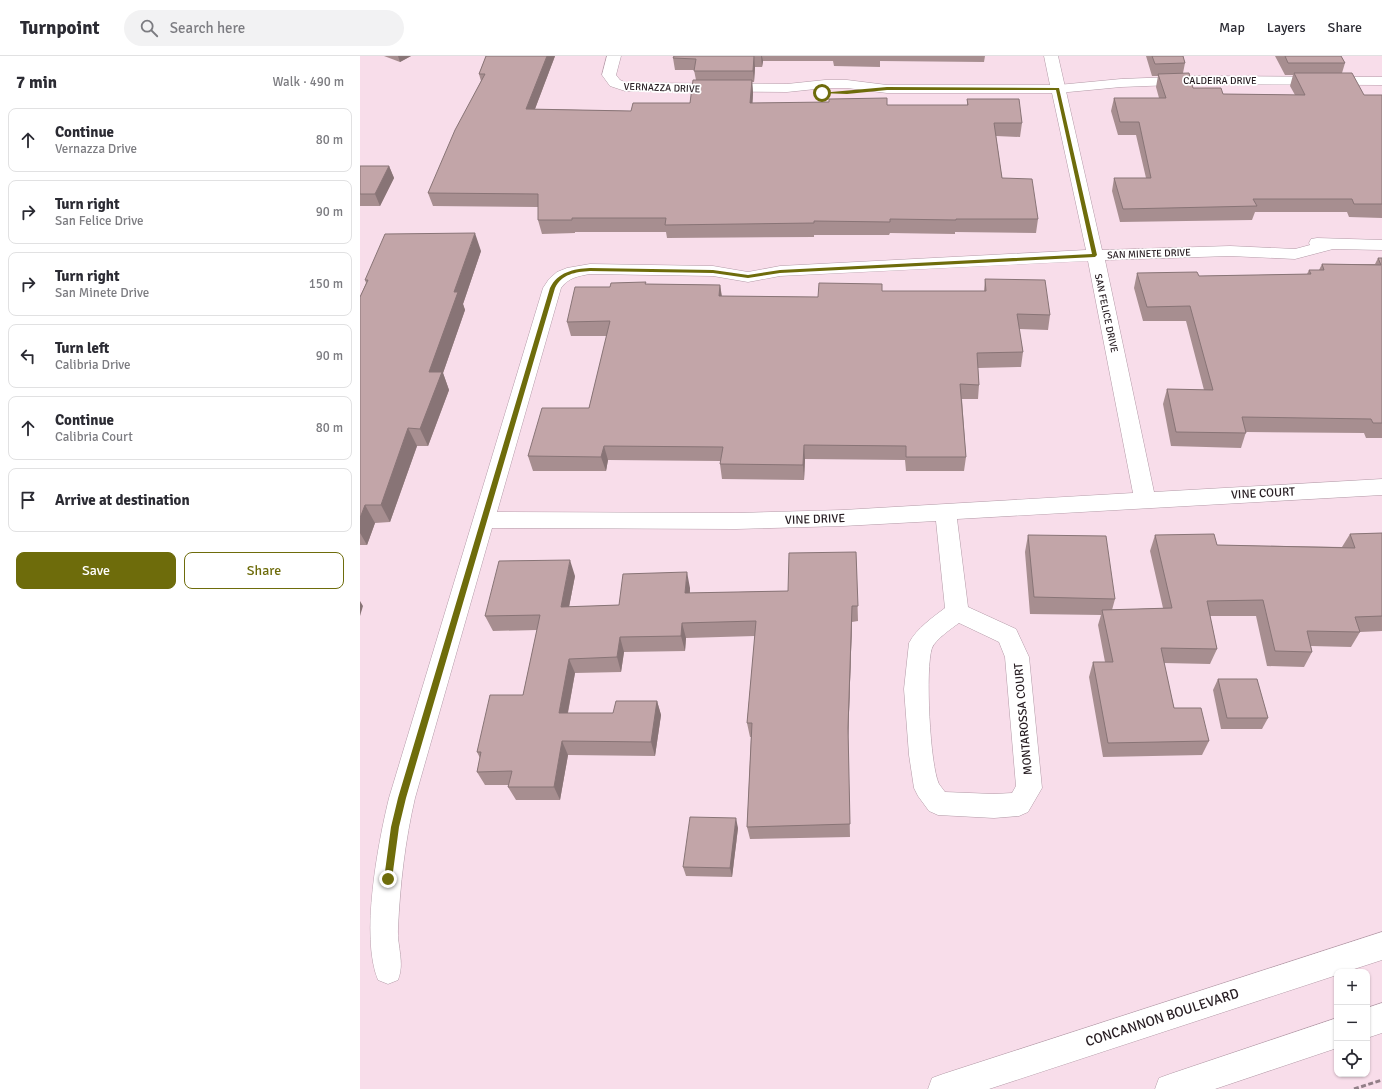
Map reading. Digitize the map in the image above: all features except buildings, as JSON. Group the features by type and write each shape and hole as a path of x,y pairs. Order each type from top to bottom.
{"street":[{"name":"VERNAZZA DRIVE","path":"614,56 609,75 615,83 625,87 787,88 822,93 847,93 887,89 1058,89"},
{"name":"SAN FELICE DRIVE","path":"1051,56 1095,255 1145,500"},
{"name":"CALDEIRA DRIVE","path":"1058,89 1121,83 1198,80 1382,81"},
{"name":"SAN MINETE DRIVE","path":"485,520 552,288 564,275 576,270 713,271 748,277 780,271 1095,255 1230,251 1295,254 1331,244 1382,245"},
{"name":"VINE COURT","path":"1145,500 1382,487"},
{"name":"VINE DRIVE","path":"485,520 736,521 843,518 1145,500"},
{"path":"946,511 957,612"},
{"path":"388,970 384,932 386,898 395,827 402,798 485,520"},
{"name":"MONTAROSSA COURT","path":"957,612 1008,636 1017,657 1029,788 1018,804 994,806 938,803 927,788 921,755 916,689 921,642 938,626 957,612"},
{"name":"CONCANNON BOULEVARD","path":"943,1089 1382,946"},
{"path":"1370,1022 1382,1018"},
{"path":"1170,1089 1334,1034"}],"path":[{"path":"1354,1089 1382,1080"}],"route":[{"path":"388,879 395,827 402,798 552,288 564,275 576,270 590,269 713,271 748,277 780,271 950,261 1095,255 1058,89 887,89 847,93 822,93"}]}
